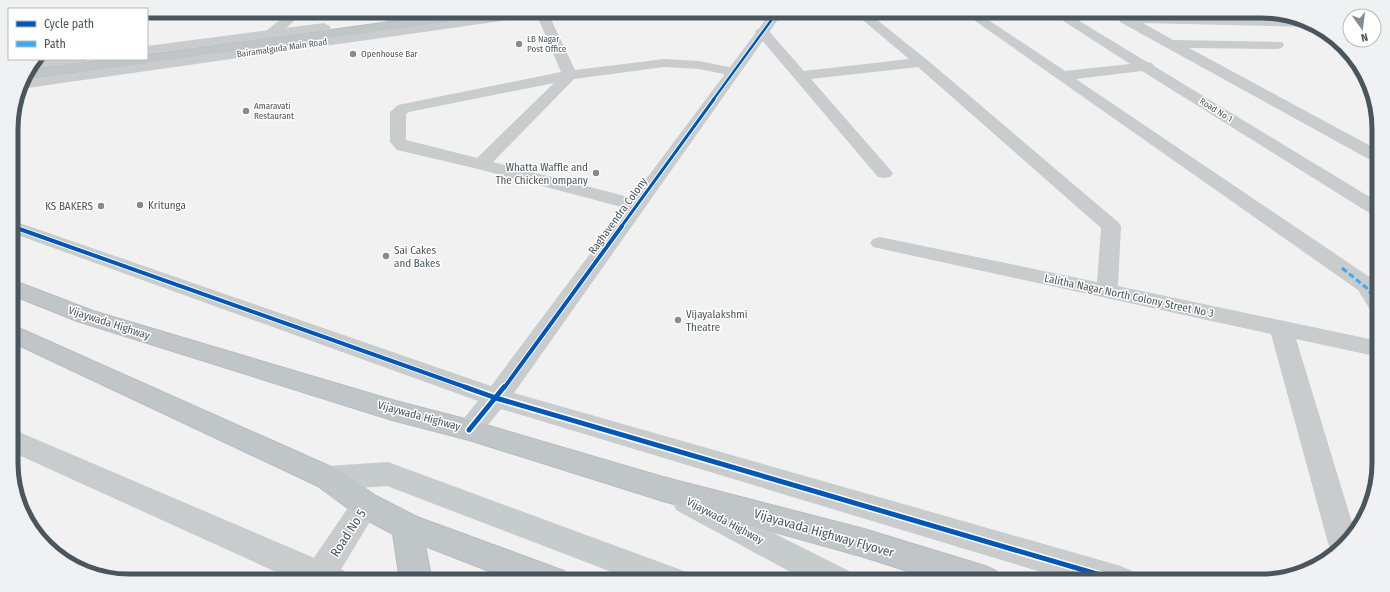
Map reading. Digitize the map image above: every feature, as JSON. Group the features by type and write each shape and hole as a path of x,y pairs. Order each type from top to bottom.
{"highway":[{"path":"148,59 447,18"},
{"path":"33,74 138,60"},
{"name":"Vijaywada Highway","path":"18,289 85,316 392,410 469,430 663,489"},
{"path":"18,336 328,478 366,505 408,526 535,574"},
{"name":"Vijayavada Highway Flyover","path":"663,489 864,543 963,574"},
{"path":"408,526 415,574"}],"main road":[{"path":"148,50 271,34 373,18"},
{"name":"Bairamalguda Main Road","path":"28,84 493,18"},
{"path":"39,64 72,60"},
{"path":"328,478 388,474 654,574"},
{"name":"Vijaywada Highway","path":"663,489 825,574"}],"street":[{"path":"271,34 290,18"},
{"path":"545,18 570,75"},
{"name":"Raghavendra Colony","path":"469,430 496,398 773,18"},
{"path":"867,18 921,62 1111,226 1106,291"},
{"path":"977,18 1064,76 1366,285 1372,292"},
{"name":"Road No 1","path":"1066,18 1147,66 1372,206"},
{"path":"1295,24 1125,19 1372,154"},
{"path":"762,32 884,173"},
{"path":"1169,44 1277,45"},
{"path":"800,76 921,62"},
{"path":"637,205 481,164 403,146 398,142 398,112 404,108 570,75 664,63 699,65 733,72"},
{"path":"1064,76 1147,66"},
{"path":"481,164 570,75"},
{"path":"18,228 496,398 1097,574"},
{"name":"Lalitha Nagar North Colony Street No 3","path":"880,243 1372,348"},
{"path":"1281,328 1342,538"},
{"path":"18,443 312,574"},
{"name":"Road No 5","path":"326,574 366,505"}],"marked path":[{"path":"1342,268 1358,280 1372,294"}],"cycle path":[{"path":"469,430 507,384 773,18"},
{"path":"18,228 496,398 1097,574"}],"place":[{"name":"LB Nagar Post Office","path":"519,44"},
{"name":"Openhouse Bar","path":"353,54"},
{"name":"Amaravati Restaurant","path":"246,111"},
{"name":"Whatta Waffle and The Chicken ompany","path":"596,173"},
{"name":"Kritunga","path":"140,205"},
{"name":"KS BAKERS","path":"101,206"},
{"name":"Sai Cakes and Bakes","path":"386,256"},
{"name":"Vijayalakshmi Theatre","path":"678,320"}]}
